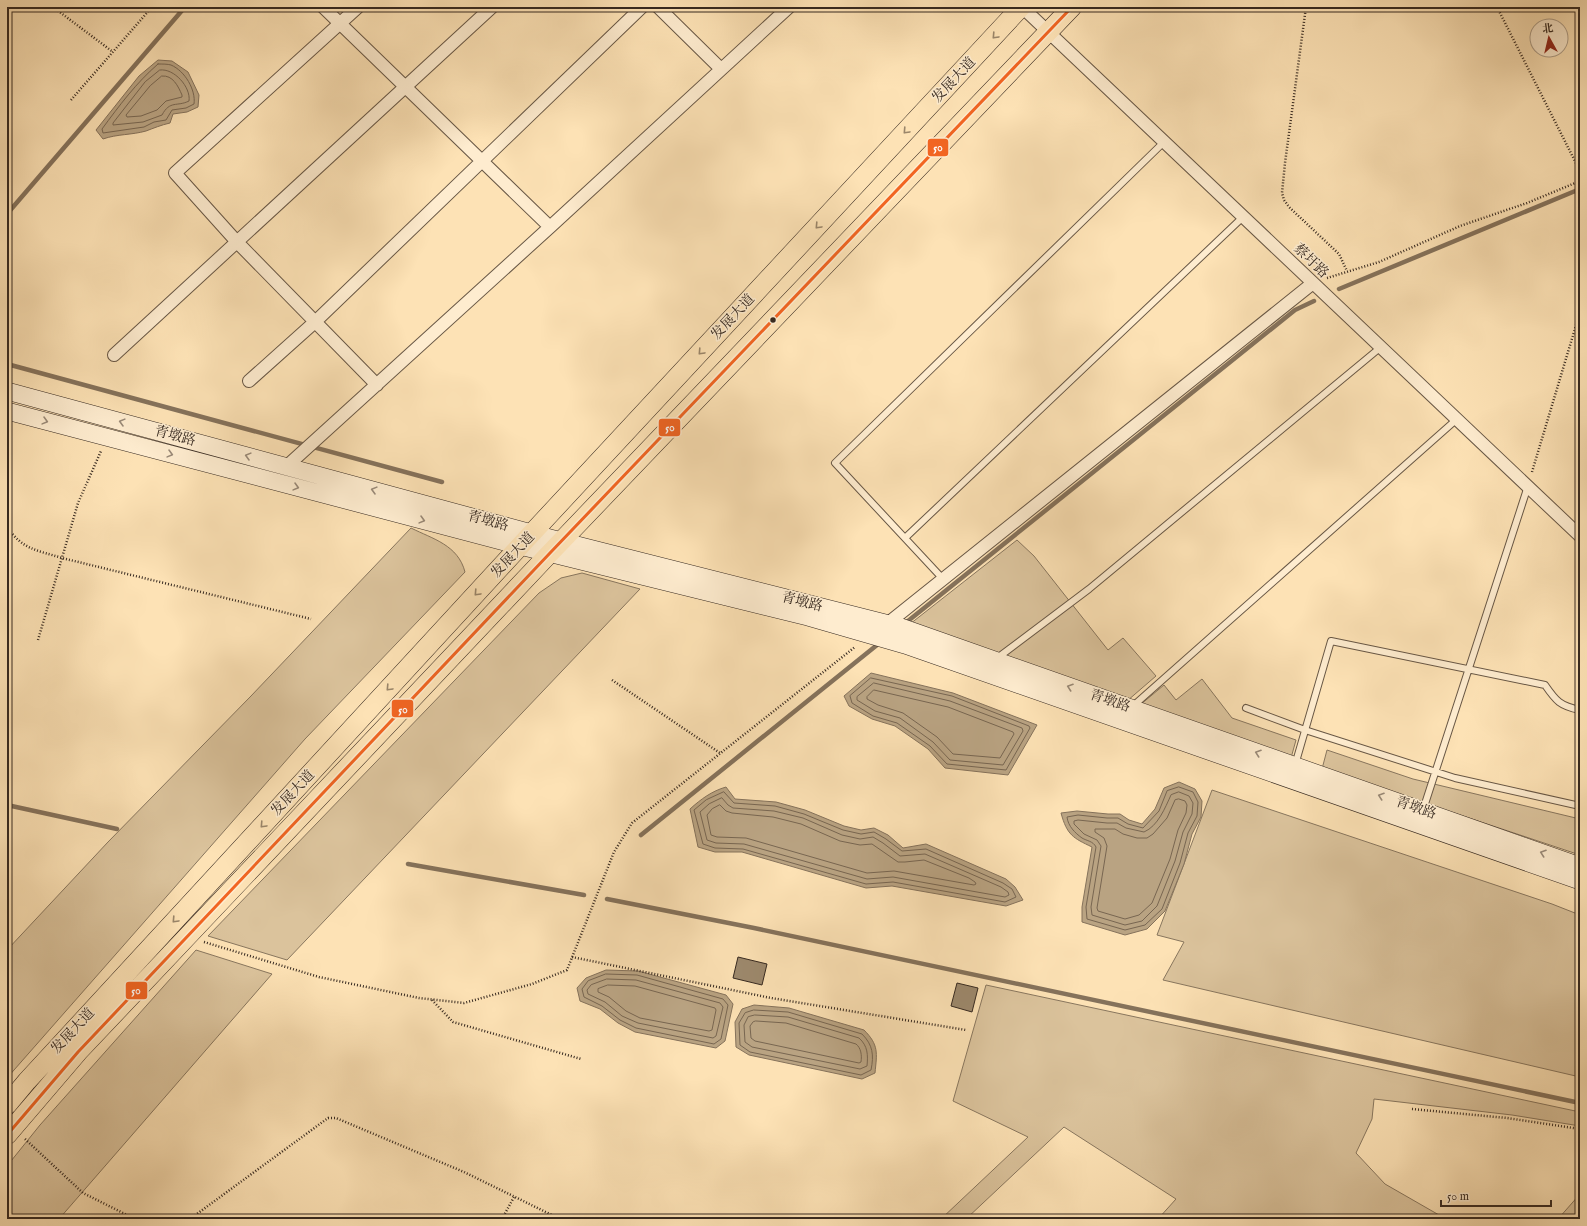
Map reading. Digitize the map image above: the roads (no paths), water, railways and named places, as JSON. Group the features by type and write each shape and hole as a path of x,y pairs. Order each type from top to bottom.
{"main road":[{"name":"发展大道","path":"7,1105 43,1063 1021,7"},
{"name":"发展大道","path":"10,1132 78,1052 555,547 1072,7"},
{"name":"青墩路","path":"7,391 287,466 527,540"},
{"name":"青墩路","path":"7,411 107,438 555,547 887,624 997,661 1124,714"},
{"name":"青墩路","path":"555,547 905,645 1124,714 1420,818 1580,881"},
{"name":"青墩路","path":"1420,818 1580,866"}],"street":[{"path":"323,7 550,227"},
{"path":"358,7 175,173 237,242 377,385"},
{"path":"114,355 492,7"},
{"path":"249,381 316,321 642,7"},
{"path":"658,7 721,69"},
{"path":"287,466 789,7"},
{"name":"蔡圩路","path":"1021,7 1580,536"},
{"path":"887,624 1313,283"}],"lane":[{"path":"943,579 835,463 1164,142"},
{"path":"905,538 1243,216"},
{"path":"997,661 1000,656 1089,589 1381,347"},
{"path":"1124,714 1457,419"},
{"path":"1420,818 1470,669 1528,486"},
{"path":"1293,773 1331,642 1545,685 1557,702 1568,708 1580,710"},
{"path":"1246,708 1305,730 1455,778 1580,806"}],"water":[{"path":"158,60 172,61 188,72 199,95 198,107 187,112 173,114 170,123 146,131 103,139 96,130 139,76"},
{"path":"871,673 953,693 1037,725 1008,775 945,768 928,749 895,726 872,719 849,706 844,696"},
{"path":"1179,782 1195,789 1202,801 1201,817 1192,834 1184,864 1165,911 1147,929 1125,935 1082,922 1082,907 1092,847 1075,838 1068,831 1061,813 1077,811 1120,814 1129,820 1142,824 1155,809 1164,788"},
{"path":"726,787 735,799 776,802 805,810 844,826 861,830 874,828 888,835 903,848 926,844 1006,879 1015,887 1023,900 1006,906 892,886 866,888 742,852 715,852 698,847 690,809 707,796"},
{"path":"606,970 638,971 726,995 733,1004 725,1041 716,1048 635,1032 618,1023 600,1009 580,1001 577,988 586,978"},
{"path":"754,1005 789,1008 864,1030 875,1045 875,1073 862,1079 749,1055 736,1047 735,1022 742,1009"}],"waterway":[{"path":"7,214 185,7"},
{"path":"1339,289 1580,189"},
{"path":"908,621 1295,310 1314,301"},
{"path":"7,364 442,482"},
{"path":"641,835 877,645"},
{"path":"7,805 117,829"},
{"path":"408,864 584,895"},
{"path":"607,899 754,928 1580,1103"}]}
